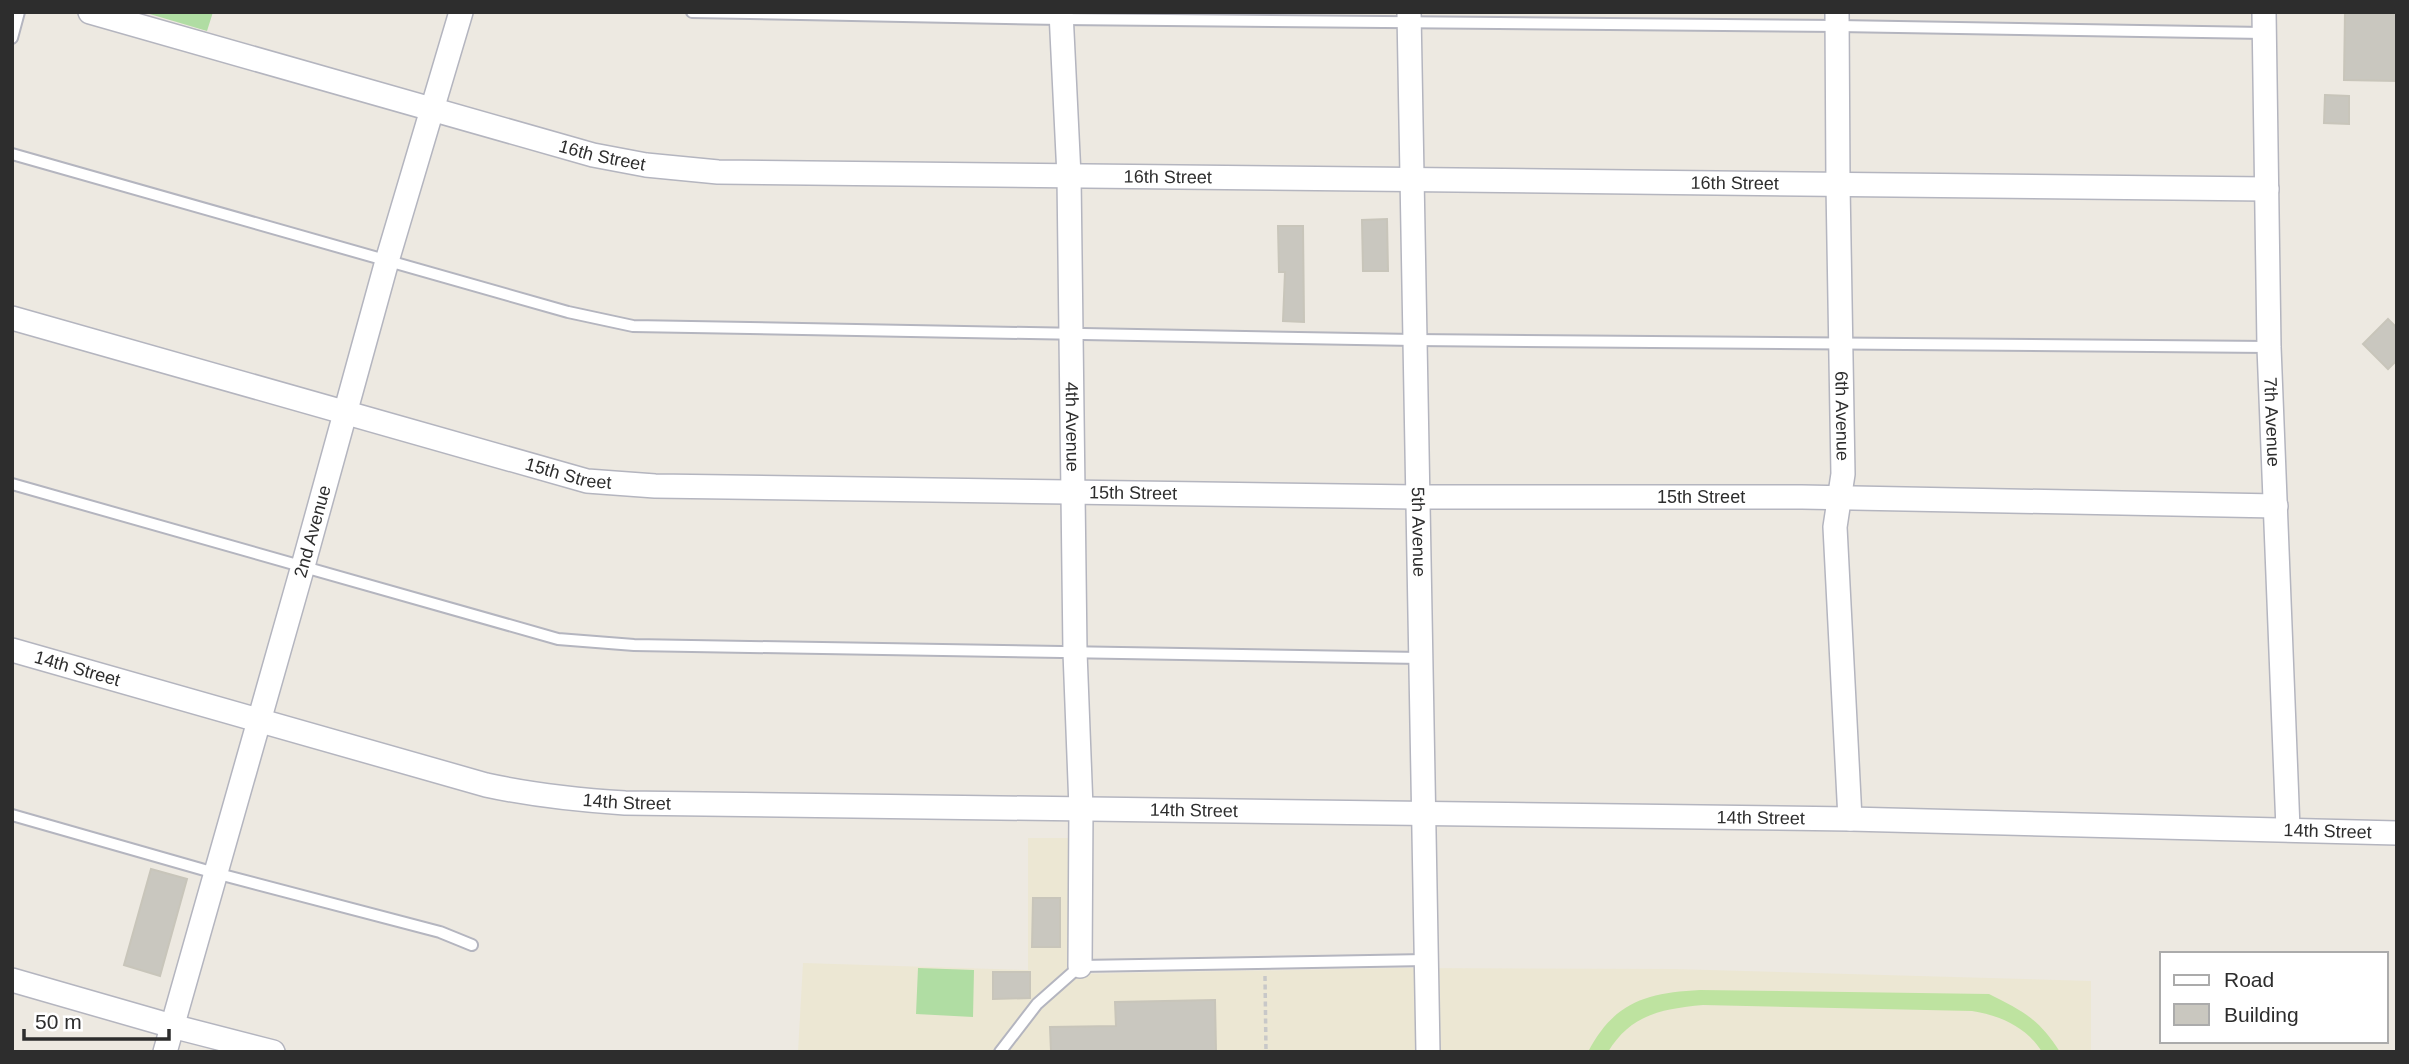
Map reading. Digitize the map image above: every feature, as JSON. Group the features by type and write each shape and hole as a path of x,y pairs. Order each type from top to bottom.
{"street":[{"name":"16th Street","path":"90,12 593,155 658,166 718,172 2267,189"},
{"name":"2nd Avenue","path":"164,1052 387,261 461,12"},
{"name":"4th Avenue","path":"1061,16 1069,176 1075,652 1081,808 1080,966"},
{"name":"5th Avenue","path":"1409,18 1428,1052"},
{"name":"6th Avenue","path":"1838,19 1843,474 1835,527 1850,819"},
{"name":"7th Avenue","path":"2264,23 2269,347 2288,829"},
{"name":"15th Street","path":"12,317 587,481 654,486 1073,494 1802,497 2276,506"},
{"name":"14th Street","path":"12,650 486,785 573,800 625,803 1850,819 2397,833"},
{"path":"12,980 273,1052"}],"lane":[{"path":"12,38 19,12"},
{"path":"692,12 2264,23"},
{"path":"12,155 568,312 633,326 1414,340 2269,347"},
{"path":"12,484 522,630 582,642 1421,658"},
{"path":"12,815 215,873 440,932 472,945"},
{"path":"1000,1052 1037,1004 1080,966 1426,960"}],"path":[{"path":"1264,963 1266,1052"}],"shaded area":[{"path":"1028,838 1072,838 1074,974 1399,968 1674,969 2091,981 2091,1052 798,1052 803,963 1028,970"}],"green space":[{"path":"143,12 213,12 207,31"},
{"path":"918,968 974,970 973,1017 916,1014"},
{"path":"1700,990 1989,994 2029,1017 2045,1031 2060,1052 2042,1052 2020,1029 1992,1016 1972,1011 1703,1005 1649,1016 1627,1029 1608,1052 1588,1052 1609,1022 1634,1003 1663,994"}],"building":[{"path":"2345,12 2397,12 2397,81 2344,80"},
{"path":"2325,95 2349,96 2349,124 2324,123"},
{"path":"1387,219 1388,271 1363,271 1362,220"},
{"path":"1278,226 1303,226 1304,322 1283,321 1285,272 1279,272"},
{"path":"2388,319 2397,328 2397,360 2388,369 2363,344"},
{"path":"151,869 187,879 160,976 124,965"},
{"path":"1033,898 1060,898 1060,947 1032,947"},
{"path":"993,972 1030,972 1030,998 993,999"},
{"path":"1215,1000 1216,1052 1051,1051 1050,1027 1116,1026 1115,1002"}]}
